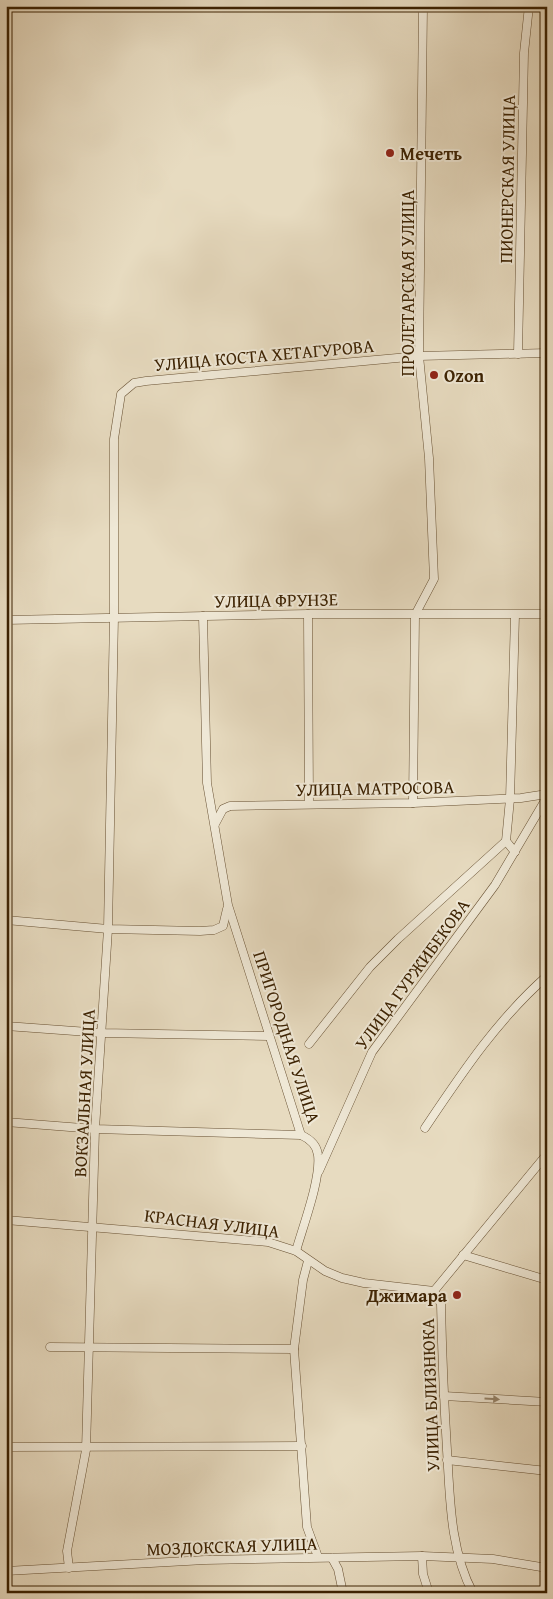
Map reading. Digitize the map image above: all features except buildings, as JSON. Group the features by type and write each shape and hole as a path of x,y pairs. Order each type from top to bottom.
{"street":[{"name":"ПРОЛЕТАРСКАЯ УЛИЦА","path":"415,615 434,579 429,458 419,356 423,6"},
{"name":"ПИОНЕРСКАЯ УЛИЦА","path":"518,354 524,53 529,6"},
{"name":"УЛИЦА КОСТА ХЕТАГУРОВА","path":"134,383 419,356 547,353"},
{"name":"ВОКЗАЛЬНАЯ УЛИЦА","path":"69,1568 67,1552 86,1447 96,1128 108,929 114,617 114,439 121,394 134,383"},
{"name":"УЛИЦА ФРУНЗЕ","path":"6,620 308,614 547,614"},
{"path":"308,614 309,804"},
{"path":"515,614 510,799 506,841 515,852"},
{"path":"413,803 415,615"},
{"name":"ПРИГОРОДНАЯ УЛИЦА","path":"203,616 207,783 228,905 268,1036 301,1135 315,1145 318,1155 316,1177 296,1252"},
{"name":"УЛИЦА МАТРОСОВА","path":"215,826 222,809 230,806 413,803 510,799 547,795"},
{"name":"УЛИЦА ГУРЖИБЕКОВА","path":"316,1177 372,1052 394,1019 462,932 515,852 547,795"},
{"name":"УЛИЦА ГУРЖИБЕКОВА","path":"309,1044 377,960 506,841"},
{"path":"6,920 108,929 214,930 223,926 227,918 228,905"},
{"path":"425,1128 485,1041 526,994 547,976"},
{"path":"6,1026 102,1033 268,1036"},
{"path":"6,1122 96,1128 301,1135"},
{"path":"434,1291 546,1156"},
{"name":"КРАСНАЯ УЛИЦА","path":"6,1220 248,1239 283,1246 342,1278 364,1283 434,1291"},
{"path":"463,1255 547,1280"},
{"path":"308,1261 303,1280 294,1349 308,1527 318,1557"},
{"name":"УЛИЦА БЛИЗНЮКА","path":"434,1291 441,1304 449,1490 460,1557 473,1593"},
{"path":"50,1348 294,1349"},
{"path":"444,1396 547,1402"},
{"path":"6,1446 302,1446"},
{"path":"448,1460 547,1470"},
{"path":"422,1556 423,1574 429,1593"},
{"name":"МОЗДОКСКАЯ УЛИЦА","path":"6,1571 205,1560 422,1556 493,1559 547,1568"},
{"path":"332,1558 338,1569 343,1593"}],"place":[{"name":"Мечеть","path":"390,153"},
{"name":"Ozon","path":"434,375"},
{"name":"Джимара","path":"457,1295"}]}
